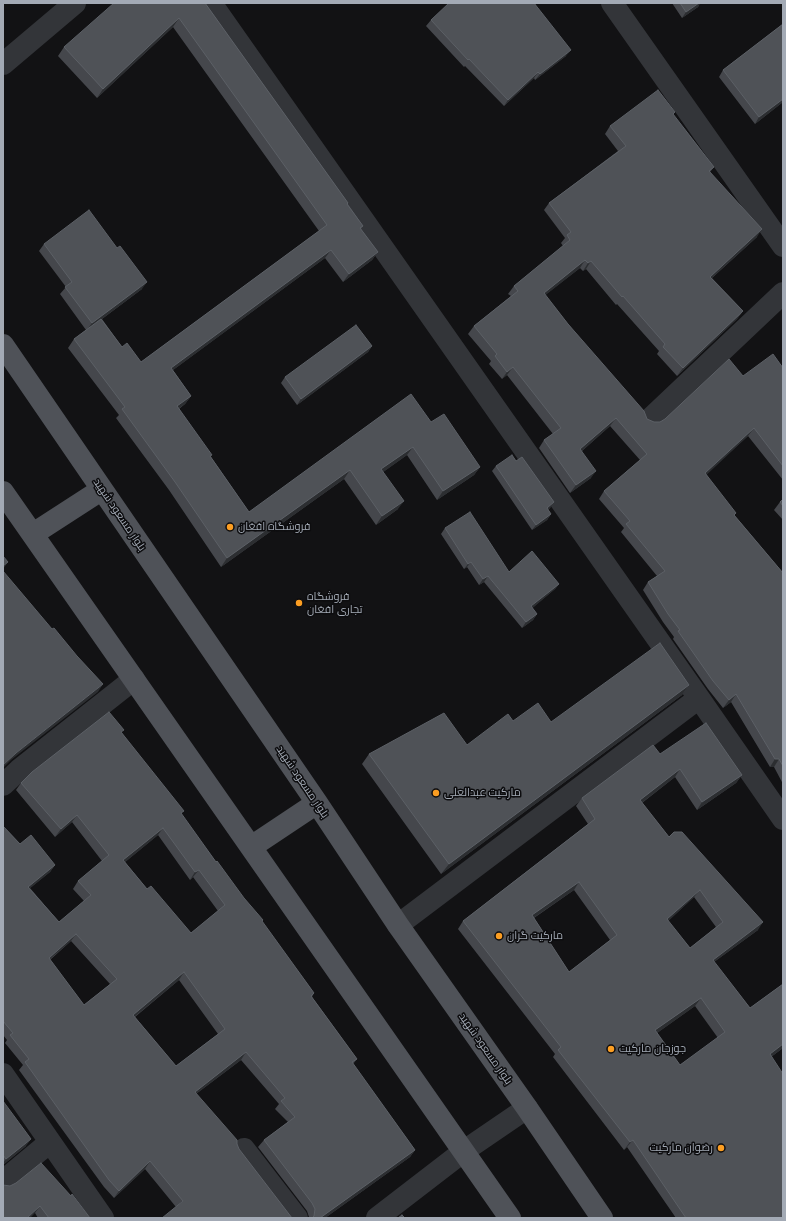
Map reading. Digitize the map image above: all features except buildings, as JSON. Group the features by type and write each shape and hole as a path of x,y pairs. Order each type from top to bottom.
{"main road":[{"name":"بلوار مسعود شهید","path":"3,345 317,803 398,925 527,1108 602,1218"},
{"path":"33,534 101,490"},
{"path":"3,492 510,1218"},
{"path":"251,847 317,803"}],"street":[{"path":"3,64 75,3"},
{"path":"211,3 700,698 783,819"},
{"path":"612,3 783,246"},
{"path":"651,418 783,293"},
{"path":"3,785 19,770 134,679"},
{"path":"398,925 700,698"},
{"path":"3,1074 103,1218"},
{"path":"377,1218 464,1151 527,1108"},
{"path":"3,1181 50,1142"},
{"path":"244,1149 298,1218"}],"place":[{"name":"فروشگاه افغان","path":"230,527"},
{"name":"فروشگاه تجاری افغان","path":"299,603"},
{"name":"مارکیت عبدالعلی","path":"436,793"},
{"name":"مارکیت گران","path":"499,936"},
{"name":"جوزجان مارکیت","path":"611,1049"},
{"name":"رضوان مارکیت","path":"721,1148"}]}
